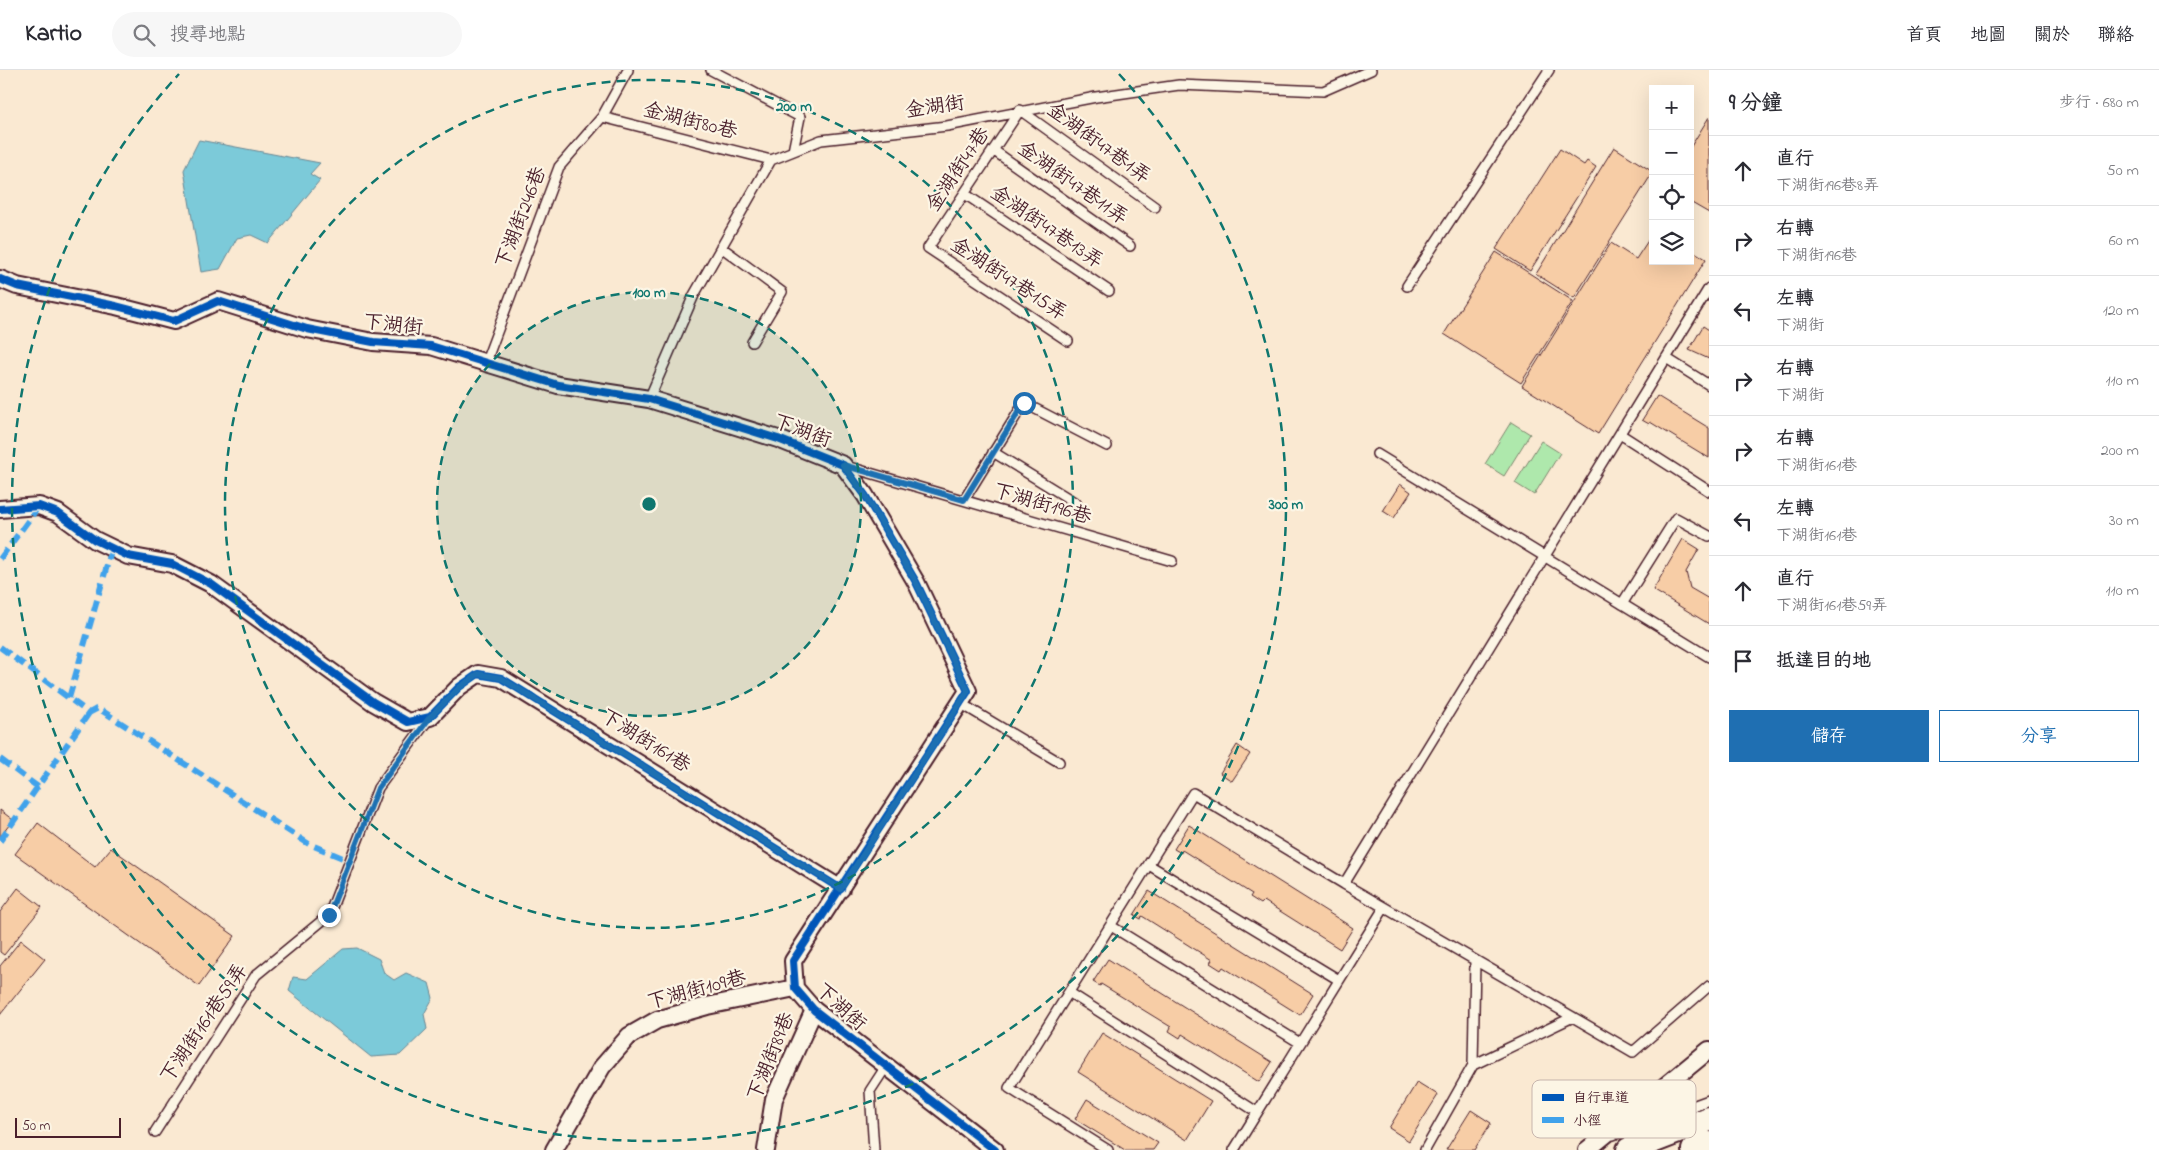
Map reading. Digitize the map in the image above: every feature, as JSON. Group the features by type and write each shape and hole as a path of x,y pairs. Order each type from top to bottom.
{"main road":[{"path":"1696,1124 1709,1119"},
{"path":"1629,1150 1660,1138"},
{"path":"1694,1150 1709,1144"}],"street":[{"name":"下湖街","path":"0,279 17,286 116,306 174,321 218,301 306,329 373,342 431,346 558,385 649,399 778,439 843,465 865,495 920,590 968,691 793,961 795,988 814,1010 885,1068 995,1150"},
{"path":"0,509 39,506 58,513 95,540 128,556 172,564 211,584 372,702 408,722 430,717"},
{"name":"下湖街161巷","path":"430,717 459,688 478,674 501,678 841,889"},
{"name":"下湖街109巷","path":"554,1150 602,1067 629,1036 657,1020 707,1006 795,988"},
{"name":"下湖街89巷","path":"766,1150 774,1099 814,1010"},
{"path":"1672,1080 1709,1050"}],"lane":[{"name":"下湖街246巷","path":"485,364 559,167 602,117 628,70"},
{"path":"711,70 800,116 793,151"},
{"name":"金湖街","path":"770,160 821,140 947,126 1020,110 1179,85 1322,91 1371,70"},
{"path":"1407,286 1549,70"},
{"name":"金湖街47巷","path":"928,248 1020,110"},
{"name":"金湖街47巷1弄","path":"1020,110 1155,207"},
{"name":"金湖街80巷","path":"602,117 770,160"},
{"name":"金湖街47巷11弄","path":"993,150 1130,246"},
{"path":"649,399 694,295 770,160"},
{"name":"金湖街47巷13弄","path":"964,194 1109,292"},
{"path":"721,247 782,292 752,342"},
{"name":"金湖街47巷15弄","path":"928,248 1068,341"},
{"path":"1344,884 1666,358 1706,301 1709,288"},
{"path":"1666,358 1709,385"},
{"path":"964,500 1024,403 1107,446"},
{"path":"1620,434 1709,490"},
{"path":"993,452 1076,503"},
{"path":"1376,454 1709,657"},
{"name":"下湖街196巷","path":"843,465 1172,561"},
{"path":"1622,604 1676,518 1709,536"},
{"path":"960,703 1059,762"},
{"name":"下湖街161巷59弄","path":"155,1132 256,975 329,915 378,788 430,717"},
{"path":"1108,1150 1009,1088 1193,793 1384,908 1633,1052 1709,986"},
{"path":"1149,865 1339,980"},
{"path":"1234,1150 1384,908"},
{"path":"1111,926 1300,1043"},
{"path":"1425,1150 1473,1065 1475,961"},
{"path":"1070,993 1257,1112"},
{"path":"1473,1065 1572,1017"},
{"path":"874,1150 870,1091 885,1068"},
{"path":"1696,1105 1709,1100"},
{"path":"1592,1145 1610,1138"}],"green space":[{"path":"1511,422 1530,434 1504,476 1485,464"},
{"path":"1541,441 1560,453 1534,495 1515,483"}],"water":[{"path":"199,140 320,163 310,174 320,180 268,243 251,235 237,238 220,269 201,272 184,170"},
{"path":"357,948 379,959 384,973 394,980 406,973 429,983 433,998 424,1014 427,1029 400,1055 371,1057 289,991 293,977 307,979 343,949"}],"building":[{"path":"1709,117 1709,213 1694,204 1694,141"},
{"path":"1614,147 1649,169 1649,178 1574,298 1536,274"},
{"path":"1560,149 1584,165 1587,161 1596,167 1530,271 1496,249"},
{"path":"1649,239 1649,265 1694,265 1694,252 1706,259 1598,434 1522,386 1611,243 1636,259"},
{"path":"1496,252 1573,301 1521,383 1444,334"},
{"path":"1703,326 1709,330 1709,359 1689,350"},
{"path":"1657,396 1709,428 1709,458 1650,422 1649,424 1642,420"},
{"path":"1400,484 1411,492 1394,518 1383,511"},
{"path":"1683,539 1699,549 1686,572 1690,588 1709,599 1709,624 1653,590"},
{"path":"1237,745 1250,754 1232,781 1220,773"},
{"path":"0,810 13,820 0,837"},
{"path":"38,823 95,867 111,848 235,936 199,986 15,854"},
{"path":"1189,825 1353,928 1340,949 1264,901 1261,904 1250,897 1252,894 1182,850 1181,853 1174,849"},
{"path":"18,888 42,907 4,955 0,952 0,912"},
{"path":"1149,891 1313,994 1300,1015 1223,967 1221,970 1210,963 1212,960 1142,916 1141,919 1134,915"},
{"path":"21,940 45,959 0,1015 0,966"},
{"path":"1108,959 1272,1062 1259,1082 1182,1034 1180,1038 1169,1031 1171,1027 1101,984 1100,986 1093,982"},
{"path":"1102,1033 1211,1101 1187,1140 1078,1072"},
{"path":"1417,1082 1438,1095 1409,1141 1389,1128"},
{"path":"1087,1099 1158,1143 1153,1150 1125,1150 1075,1119"},
{"path":"1471,1110 1491,1123 1474,1150 1446,1150"}],"marked path":[{"path":"0,559 39,506"},
{"path":"69,698 112,548"},
{"path":"0,647 89,713 98,708 309,844 350,861"},
{"path":"0,841 89,713"},
{"path":"0,759 38,787"}],"cycle path":[{"path":"0,279 17,286 116,306 174,321 218,301 307,329 373,342 431,346 558,385 649,399 778,439 843,465 865,495 916,582 968,691 793,961 795,988 814,1010 995,1150"},
{"path":"0,509 39,506 58,513 95,540 128,556 172,564 211,584 373,702 408,722 430,717 459,687 478,674 501,678 841,889"}],"route":[{"path":"329,915 378,788 430,717 459,688 478,674 501,678 841,889 968,691 916,582 865,495 843,465 964,500 1024,403"}]}
